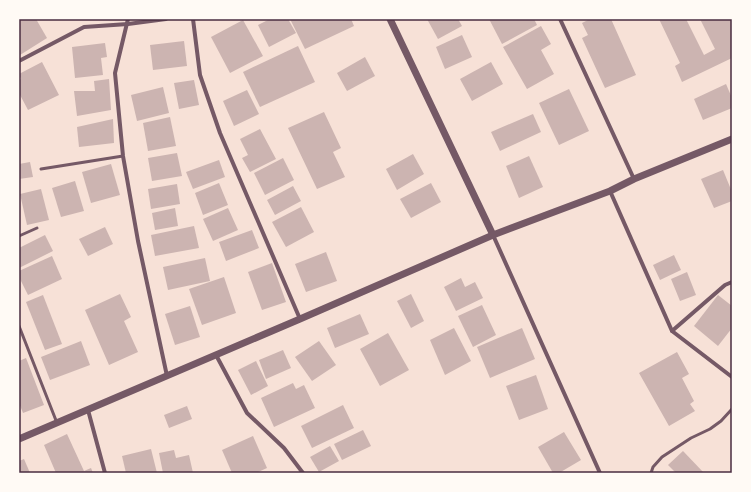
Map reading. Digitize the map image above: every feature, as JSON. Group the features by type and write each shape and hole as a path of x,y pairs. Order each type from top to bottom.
{"street":[{"path":"19,61 84,27 128,21 166,19"},
{"path":"193,19 200,75 220,133 300,319"},
{"path":"390,19 494,235 600,473"},
{"path":"560,19 634,179"},
{"path":"128,21 115,73 123,156 138,241 167,376"},
{"path":"19,440 494,235 610,191 634,179 732,139"},
{"path":"610,191 672,331 732,377"},
{"path":"672,331 724,285 732,282"},
{"path":"216,355 247,413 284,448 303,473"},
{"path":"88,410 105,473"}],"lane":[{"path":"42,169 123,156"},
{"path":"19,236 37,228"},
{"path":"19,326 57,423"},
{"path":"651,473 653,467 662,457 691,438 710,429 721,421 732,409"}],"building":[{"path":"19,19 36,19 47,38 20,55 19,53"},
{"path":"270,19 288,19 296,33 269,47 258,25"},
{"path":"290,19 351,19 354,26 305,49"},
{"path":"427,19 458,19 462,26 438,39"},
{"path":"489,19 534,19 537,25 502,44"},
{"path":"590,19 611,19 636,75 605,88 582,38 588,35 582,23"},
{"path":"659,19 686,19 704,55 715,49 700,19 732,19 732,58 682,82 675,66 680,63"},
{"path":"243,20 263,56 230,73 211,37"},
{"path":"541,26 551,44 541,50 554,74 527,89 503,47"},
{"path":"462,35 472,57 445,69 436,47"},
{"path":"184,41 187,66 153,70 150,45"},
{"path":"105,43 107,57 101,58 103,75 75,78 72,47"},
{"path":"298,46 315,82 260,107 243,72"},
{"path":"365,57 375,76 347,91 337,73"},
{"path":"42,62 59,95 28,110 19,93 19,80 21,79 19,74"},
{"path":"491,62 503,84 472,101 460,79"},
{"path":"109,79 111,110 77,116 74,91 95,91 94,81"},
{"path":"194,80 199,105 179,109 174,83"},
{"path":"726,84 732,98 732,108 703,120 694,99"},
{"path":"163,87 169,113 137,121 131,95"},
{"path":"569,89 589,131 559,145 539,103"},
{"path":"247,90 259,114 234,126 223,101"},
{"path":"324,112 341,148 333,152 345,177 317,189 288,128"},
{"path":"533,114 541,132 500,151 491,132"},
{"path":"170,117 176,146 148,151 143,123"},
{"path":"113,119 114,143 79,147 77,127"},
{"path":"260,129 276,159 250,172 242,158 248,155 240,139"},
{"path":"177,153 182,176 152,181 148,158"},
{"path":"413,154 424,174 397,190 386,169"},
{"path":"529,156 543,187 519,198 506,166"},
{"path":"283,158 294,180 265,195 254,173"},
{"path":"219,160 225,177 193,189 186,172"},
{"path":"30,162 33,177 19,179 19,164"},
{"path":"111,164 120,195 91,203 82,172"},
{"path":"723,170 732,192 732,201 714,208 701,179"},
{"path":"75,181 84,211 61,217 52,188"},
{"path":"219,183 228,205 203,215 195,193"},
{"path":"431,183 441,202 411,218 400,199"},
{"path":"177,184 180,204 151,209 148,189"},
{"path":"293,186 301,201 275,215 267,200"},
{"path":"41,189 49,220 27,225 20,194"},
{"path":"301,207 314,232 286,247 272,222"},
{"path":"175,208 178,226 155,230 152,213"},
{"path":"228,208 238,230 213,241 203,219"},
{"path":"194,226 199,248 155,256 151,235"},
{"path":"105,227 113,244 88,256 79,239"},
{"path":"252,230 259,248 226,261 219,242"},
{"path":"45,235 53,251 19,268 19,248"},
{"path":"326,252 337,281 306,292 295,264"},
{"path":"674,255 681,270 660,280 653,265"},
{"path":"52,256 62,279 28,295 19,277 19,271"},
{"path":"205,258 210,281 168,290 163,267"},
{"path":"272,263 286,302 262,310 248,272"},
{"path":"687,272 696,295 680,301 671,279"},
{"path":"224,277 236,313 202,325 189,289"},
{"path":"461,278 465,287 475,282 483,298 456,311 444,287"},
{"path":"120,294 131,317 124,321 138,352 109,365 85,310"},
{"path":"411,294 424,321 411,328 397,301"},
{"path":"43,295 62,344 45,350 26,302"},
{"path":"718,295 732,306 732,328 718,346 694,326"},
{"path":"482,305 496,335 473,347 458,316"},
{"path":"190,306 200,337 175,345 165,314"},
{"path":"360,314 369,334 335,348 327,328"},
{"path":"454,328 471,361 445,375 430,340"},
{"path":"522,328 535,359 490,378 477,347"},
{"path":"388,333 409,370 380,386 360,349"},
{"path":"81,341 90,365 50,380 41,357"},
{"path":"319,341 336,365 312,381 295,357"},
{"path":"283,350 291,368 266,379 259,360"},
{"path":"677,352 689,374 682,378 694,401 690,404 695,411 669,426 639,373"},
{"path":"26,358 44,405 23,413 19,403 19,361"},
{"path":"256,361 268,386 251,395 238,370"},
{"path":"536,375 548,409 519,420 506,386"},
{"path":"293,383 296,389 304,385 315,408 274,427 261,398"},
{"path":"343,405 354,428 312,448 301,426"},
{"path":"187,406 192,419 169,428 164,415"},
{"path":"363,430 371,446 342,460 334,444"},
{"path":"564,432 581,460 559,473 553,473 538,447"},
{"path":"67,434 84,471 91,468 93,473 56,473 44,445"},
{"path":"253,436 267,468 256,473 232,473 222,450"},
{"path":"330,446 339,461 319,472 310,457"},
{"path":"151,449 157,473 126,473 122,456"},
{"path":"174,450 176,458 189,455 193,473 163,473 159,453"},
{"path":"683,451 704,473 676,473 668,465"},
{"path":"24,459 30,473 19,473 19,461"}]}
